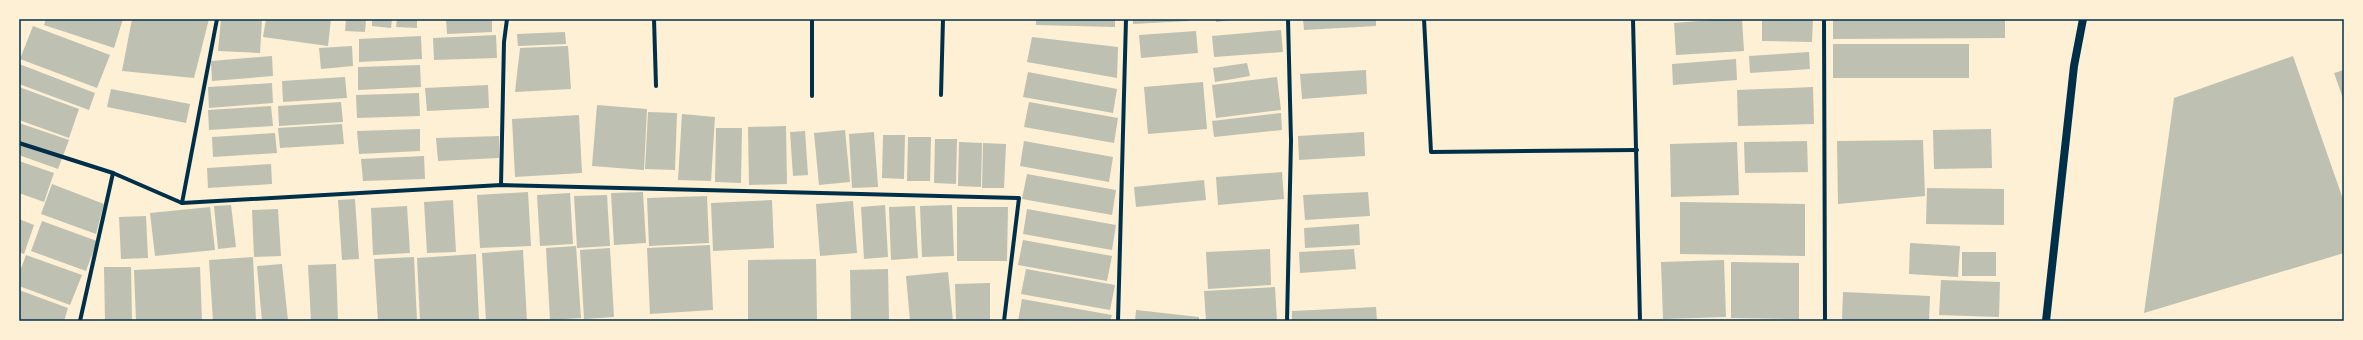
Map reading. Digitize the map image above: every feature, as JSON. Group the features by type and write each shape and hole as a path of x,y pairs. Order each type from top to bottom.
{"main road":[{"path":"2046,321 2074,66 2083,19"}],"street":[{"path":"182,203 217,19"},
{"path":"501,186 504,42 507,19"},
{"path":"654,19 656,86"},
{"path":"812,19 812,96"},
{"path":"941,95 943,19"},
{"path":"1118,321 1126,19"},
{"path":"1287,321 1291,141 1288,19"},
{"path":"1424,19 1431,152 1637,150"},
{"path":"1633,19 1640,321"},
{"path":"1824,19 1825,321"},
{"path":"19,143 113,173 182,203 501,186 1019,198 1004,321"},
{"path":"80,321 113,173"}],"building":[{"path":"46,19 123,19 114,48 44,25"},
{"path":"132,19 209,19 194,78 122,71"},
{"path":"221,19 262,19 260,53 218,51"},
{"path":"266,19 331,19 328,46 263,37"},
{"path":"346,19 366,19 365,32 345,31"},
{"path":"372,19 392,19 391,28 372,26"},
{"path":"397,19 417,19 417,28 396,27"},
{"path":"446,19 492,19 492,32 447,34"},
{"path":"1036,19 1115,19 1115,27 1036,25"},
{"path":"1133,19 1189,19 1189,21 1133,24"},
{"path":"1216,19 1232,19 1232,20 1216,22"},
{"path":"1303,19 1376,19 1376,26 1304,30"},
{"path":"1742,19 1744,51 1676,55 1674,23"},
{"path":"1762,19 1813,19 1812,42 1762,41"},
{"path":"1833,19 2005,19 2005,38 1833,39"},
{"path":"33,26 110,55 97,88 20,59"},
{"path":"1281,30 1283,52 1214,57 1212,36"},
{"path":"1196,31 1198,53 1141,58 1139,35"},
{"path":"565,32 566,44 518,46 517,34"},
{"path":"496,35 497,58 434,60 433,38"},
{"path":"421,36 422,59 359,62 359,39"},
{"path":"1032,37 1118,47 1117,78 1027,62"},
{"path":"1833,44 1969,44 1969,78 1833,78"},
{"path":"352,46 353,66 321,69 319,48"},
{"path":"568,46 571,89 515,92 520,48"},
{"path":"1809,52 1810,69 1750,73 1749,56"},
{"path":"272,56 273,76 212,81 211,61"},
{"path":"2293,56 2344,202 2344,253 2144,313 2174,98"},
{"path":"1736,59 1737,80 1673,85 1672,64"},
{"path":"1247,63 1250,76 1215,82 1213,68"},
{"path":"19,64 95,93 89,110 19,84"},
{"path":"420,65 421,87 358,90 358,67"},
{"path":"1366,70 1367,94 1302,99 1300,74"},
{"path":"2344,70 2344,101 2334,73"},
{"path":"1028,72 1117,89 1113,113 1023,97"},
{"path":"345,77 347,98 283,102 282,81"},
{"path":"1277,77 1281,110 1216,118 1212,85"},
{"path":"1203,82 1207,129 1148,134 1144,87"},
{"path":"272,83 273,103 209,108 208,87"},
{"path":"488,85 489,108 427,111 425,88"},
{"path":"19,87 79,109 69,138 19,120"},
{"path":"1813,87 1814,124 1738,126 1737,90"},
{"path":"111,89 190,104 186,123 107,107"},
{"path":"419,93 420,116 357,118 356,95"},
{"path":"341,102 343,122 279,126 278,106"},
{"path":"1029,102 1118,118 1114,143 1024,127"},
{"path":"597,105 647,109 644,170 592,166"},
{"path":"271,106 273,126 209,130 208,110"},
{"path":"648,112 677,113 675,170 645,169"},
{"path":"1281,113 1282,130 1214,137 1212,121"},
{"path":"682,114 715,117 711,181 678,180"},
{"path":"579,115 582,173 515,177 512,119"},
{"path":"19,123 69,140 58,169 19,155"},
{"path":"342,124 344,144 280,148 278,128"},
{"path":"786,126 787,184 749,185 748,127"},
{"path":"716,128 742,128 741,183 715,182"},
{"path":"420,129 420,151 359,154 357,131"},
{"path":"1991,129 1992,168 1934,169 1933,130"},
{"path":"845,130 850,182 819,185 814,133"},
{"path":"805,131 808,175 793,176 790,132"},
{"path":"874,132 878,187 852,188 849,134"},
{"path":"1364,132 1365,156 1299,160 1298,136"},
{"path":"275,133 277,153 213,157 212,137"},
{"path":"883,135 905,135 904,179 882,178"},
{"path":"499,136 499,158 438,161 436,138"},
{"path":"908,137 931,137 930,181 907,181"},
{"path":"935,139 957,139 956,184 934,183"},
{"path":"1923,140 1925,196 1838,204 1837,141"},
{"path":"1024,141 1113,157 1109,182 1020,166"},
{"path":"1807,141 1808,172 1745,173 1744,142"},
{"path":"959,142 982,143 981,187 958,186"},
{"path":"1737,142 1739,195 1671,197 1670,144"},
{"path":"983,143 1006,144 1004,188 982,188"},
{"path":"424,156 425,179 363,181 361,159"},
{"path":"19,161 54,173 44,202 19,193"},
{"path":"271,164 272,184 208,188 207,168"},
{"path":"1282,172 1284,199 1218,205 1216,177"},
{"path":"1027,174 1116,190 1112,215 1022,199"},
{"path":"1204,180 1206,200 1136,207 1134,187"},
{"path":"52,184 104,204 96,234 41,214"},
{"path":"1927,188 2004,189 2004,225 1926,224"},
{"path":"528,192 531,246 480,248 477,195"},
{"path":"643,192 646,243 614,245 611,193"},
{"path":"1368,192 1370,216 1305,220 1303,195"},
{"path":"570,193 573,244 540,246 537,195"},
{"path":"607,195 610,246 577,248 574,196"},
{"path":"707,196 709,243 649,246 647,198"},
{"path":"355,199 359,259 342,260 338,200"},
{"path":"453,200 456,252 427,253 424,202"},
{"path":"772,200 774,248 713,251 711,203"},
{"path":"853,201 857,253 820,256 816,204"},
{"path":"1680,202 1805,204 1805,256 1680,254"},
{"path":"231,205 236,247 218,249 214,206"},
{"path":"885,205 888,257 864,259 861,207"},
{"path":"952,205 954,256 922,257 920,206"},
{"path":"407,206 410,253 373,255 371,208"},
{"path":"915,206 918,258 891,260 889,207"},
{"path":"210,207 215,250 155,256 150,213"},
{"path":"957,207 1008,207 1007,261 957,261"},
{"path":"278,209 281,256 254,257 252,210"},
{"path":"1027,209 1116,225 1112,250 1023,234"},
{"path":"146,216 148,258 121,259 119,217"},
{"path":"19,219 34,225 24,254 19,252"},
{"path":"42,221 97,241 86,271 31,251"},
{"path":"1359,224 1360,245 1305,248 1304,228"},
{"path":"1023,240 1112,256 1107,281 1018,265"},
{"path":"1910,243 1960,246 1958,277 1909,274"},
{"path":"710,245 713,310 650,314 647,248"},
{"path":"576,246 581,318 550,320 546,248"},
{"path":"610,248 614,317 584,319 580,250"},
{"path":"1270,249 1271,285 1208,289 1206,252"},
{"path":"1354,249 1356,269 1300,273 1299,252"},
{"path":"523,250 527,321 486,321 482,253"},
{"path":"1962,252 1996,252 1996,276 1962,276"},
{"path":"476,254 479,321 420,321 417,258"},
{"path":"26,255 82,275 70,305 19,286 19,274"},
{"path":"253,257 256,321 213,321 209,260"},
{"path":"414,257 417,321 378,321 374,259"},
{"path":"816,259 817,321 748,321 748,260"},
{"path":"1724,260 1726,317 1663,319 1661,262"},
{"path":"1731,262 1799,263 1799,319 1731,318"},
{"path":"282,264 288,321 262,321 257,266"},
{"path":"336,264 338,321 311,321 308,265"},
{"path":"104,267 131,267 132,321 105,321"},
{"path":"200,267 202,321 136,321 134,270"},
{"path":"888,269 889,321 851,321 850,270"},
{"path":"1026,269 1115,285 1110,310 1021,294"},
{"path":"948,272 953,321 910,321 906,276"},
{"path":"1941,280 2000,282 1999,317 1939,315"},
{"path":"990,283 990,321 956,321 955,284"},
{"path":"1275,287 1277,321 1206,321 1204,291"},
{"path":"19,290 68,308 64,321 19,321"},
{"path":"1843,292 1930,296 1929,321 1842,320"},
{"path":"1022,299 1112,315 1110,321 1018,321"},
{"path":"1376,307 1377,321 1292,321 1292,311"},
{"path":"1136,310 1199,317 1199,321 1135,321"}]}
